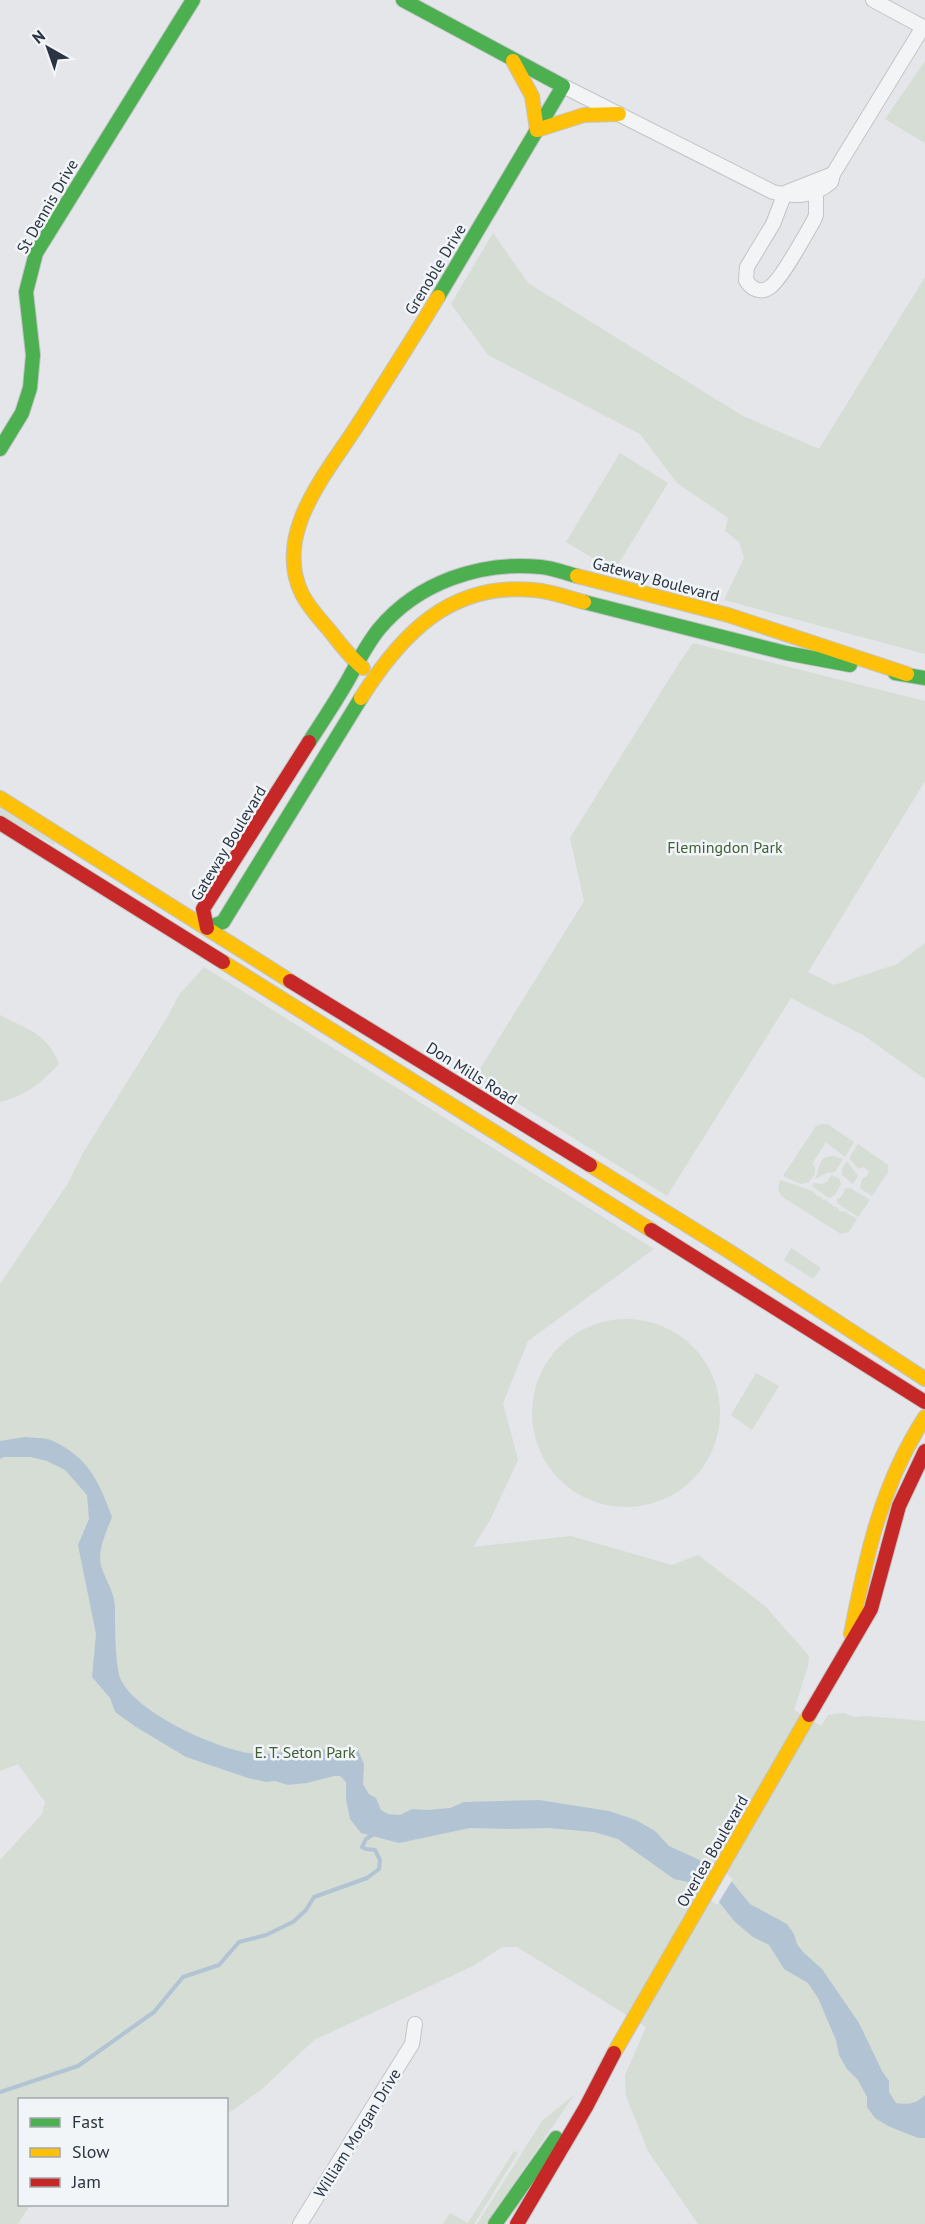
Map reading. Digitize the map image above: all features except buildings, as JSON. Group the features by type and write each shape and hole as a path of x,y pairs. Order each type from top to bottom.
{"main road":[{"name":"St Dennis Drive","path":"0,448 22,413 30,388 33,355 26,292 36,253 193,0"},
{"path":"403,0 563,86"},
{"path":"512,60 532,96 537,130 584,115 619,114"},
{"name":"Grenoble Drive","path":"374,677 355,662 303,595 294,563 298,524 310,498 403,355 563,86"},
{"name":"Gateway Boulevard","path":"907,674 883,672 786,653 537,590 484,592 466,597 437,612 385,662 223,922 207,928 203,909 348,680 355,662 373,635 399,610 434,585 470,570 507,565 536,566 744,620 925,678"},
{"path":"646,618 651,594"},
{"name":"Don Mills Road","path":"0,798 304,990 726,1250 925,1379"},
{"path":"0,823 925,1402"},
{"path":"256,826 277,836"},
{"name":"Overlea Boulevard","path":"848,1651 873,1527 882,1497 925,1417"},
{"name":"Overlea Boulevard","path":"495,2224 605,2067 848,1651 871,1609 899,1506 925,1451"},
{"name":"Overlea Boulevard","path":"517,2224 586,2107 605,2067"}],"street":[{"path":"563,86 773,192 800,195 816,192 831,182 833,174 924,27 873,0"},
{"path":"816,192 816,215 789,261 772,286 764,290 755,289 746,280 747,267 773,224 785,194 833,174"},
{"name":"William Morgan Drive","path":"302,2223 412,2044 416,2024"}],"green space":[{"path":"925,61 925,143 885,119"},
{"path":"493,233 528,283 743,416 819,449 925,277 925,654 724,600 744,558 739,542 725,531 728,518 677,483 640,434 488,355 451,304"},
{"path":"620,453 668,483 614,571 566,542"},
{"name":"Flemingdon Park","path":"693,643 925,701 925,781 808,972 834,985 897,964 925,943 925,1079 863,1035 791,998 667,1196 475,1077 584,901 570,838"},
{"path":"0,808 55,843 54,845 0,815"},
{"name":"E. T. Seton Park","path":"204,967 654,1249 528,1341 503,1403 518,1460 490,1520 473,1547 571,1536 672,1565 698,1555 765,1606 809,1656 794,1710 821,1726 828,1715 844,1713 854,1717 925,1721 925,2224 698,2224 648,2151 626,2096 625,2075 646,2027 517,1947 502,1947 473,1966 314,2040 261,2090 228,2113 228,2098 18,2098 18,2206 29,2206 18,2224 0,2224 0,1860 42,1814 45,1802 18,1764 0,1771 0,1284 67,1185 83,1153 179,995"},
{"path":"0,1015 35,1033 49,1046 59,1064 32,1088 0,1102"},
{"path":"827,1124 854,1142 845,1157 826,1142 812,1164 815,1166 815,1174 809,1182 801,1184 783,1176 816,1126"},
{"path":"858,1144 888,1165 888,1172 872,1196 860,1188 862,1179 869,1171 863,1167 858,1169 849,1158"},
{"path":"833,1156 843,1159 835,1172 826,1173 815,1179 822,1160"},
{"path":"847,1161 858,1176 853,1184 842,1175 842,1169"},
{"path":"831,1175 839,1178 841,1184 835,1195 829,1198 812,1186 814,1183 822,1184 828,1181"},
{"path":"780,1180 813,1191 824,1201 825,1199 833,1204 832,1206 839,1208 838,1210 857,1219 849,1232 841,1234 781,1196 778,1188"},
{"path":"850,1188 870,1200 858,1217 837,1203 844,1189"},
{"path":"791,1248 821,1268 813,1279 784,1260"},
{"path":"626,1319 662,1326 686,1340 699,1353 713,1377 720,1413 713,1449 699,1473 686,1486 662,1500 626,1507 590,1500 566,1486 553,1473 539,1449 532,1413 539,1377 553,1353 566,1340 590,1326"},
{"path":"756,1373 779,1386 752,1430 731,1415"},
{"path":"574,2095 486,2224 477,2224 542,2121"},
{"path":"514,2151 518,2153 474,2224 443,2224 450,2213 468,2223"}],"water":[{"path":"25,1437 50,1440 76,1455 91,1472 102,1493 112,1517 103,1543 100,1563 114,1602 119,1674 130,1692 143,1705 178,1727 234,1750 268,1754 314,1749 358,1750 364,1764 363,1784 369,1794 376,1798 381,1810 388,1814 400,1815 412,1809 450,1808 464,1802 539,1800 609,1811 636,1820 655,1831 669,1846 715,1867 728,1877 750,1904 787,1924 797,1944 822,1969 859,2023 889,2081 889,2092 896,2103 912,2103 925,2095 925,2138 918,2138 888,2126 875,2118 867,2107 867,2097 858,2080 847,2069 839,2055 836,2040 818,1998 808,1983 784,1969 769,1945 753,1937 735,1922 719,1902 692,1883 674,1879 618,1839 594,1832 548,1828 470,1828 399,1843 361,1833 350,1819 346,1799 346,1782 340,1776 288,1785 248,1778 186,1757 115,1712 110,1698 92,1677 96,1634 78,1545 89,1519 87,1495 65,1470 47,1461 31,1457 0,1459 0,1441"}],"pier":[{"path":"706,1860 717,1864 733,1879 717,1905 691,1885"}],"waterway":[{"path":"0,2092 78,2066 154,2012 183,1977 219,1965 239,1942 266,1935 293,1922 306,1910 314,1897 367,1878 379,1869 380,1860 375,1850 362,1847 366,1839 374,1834"}],"traffic: fast":[{"path":"0,449 22,413 30,388 33,355 26,292 36,253 193,0"},
{"path":"403,0 563,86 438,297"},
{"path":"309,742 374,635 412,599 452,578 496,568 541,567 577,576"},
{"path":"584,602 786,653 850,665"},
{"path":"895,673 925,678"},
{"path":"207,928 223,922 361,698"},
{"path":"495,2224 556,2138"}],"traffic: slow":[{"path":"513,61 532,96 537,130"},
{"path":"537,130 584,115 619,114"},
{"path":"363,668 341,646 311,609 302,594 295,572 294,550 298,528 317,486 438,297"},
{"path":"577,576 728,615 907,674"},
{"path":"361,698 377,674 412,633 432,617 454,604 478,594 504,590 534,590 584,602"},
{"path":"0,798 290,981"},
{"path":"223,962 651,1230"},
{"path":"590,1165 727,1250 925,1379"},
{"path":"851,1634 869,1549 886,1495 925,1417"},
{"path":"614,2053 809,1715"}],"traffic: jam":[{"path":"207,928 203,909 309,742"},
{"path":"0,823 223,962"},
{"path":"290,981 590,1165"},
{"path":"651,1230 925,1402"},
{"path":"809,1715 871,1609 899,1506 925,1451"},
{"path":"517,2224 586,2107 614,2053"}]}
